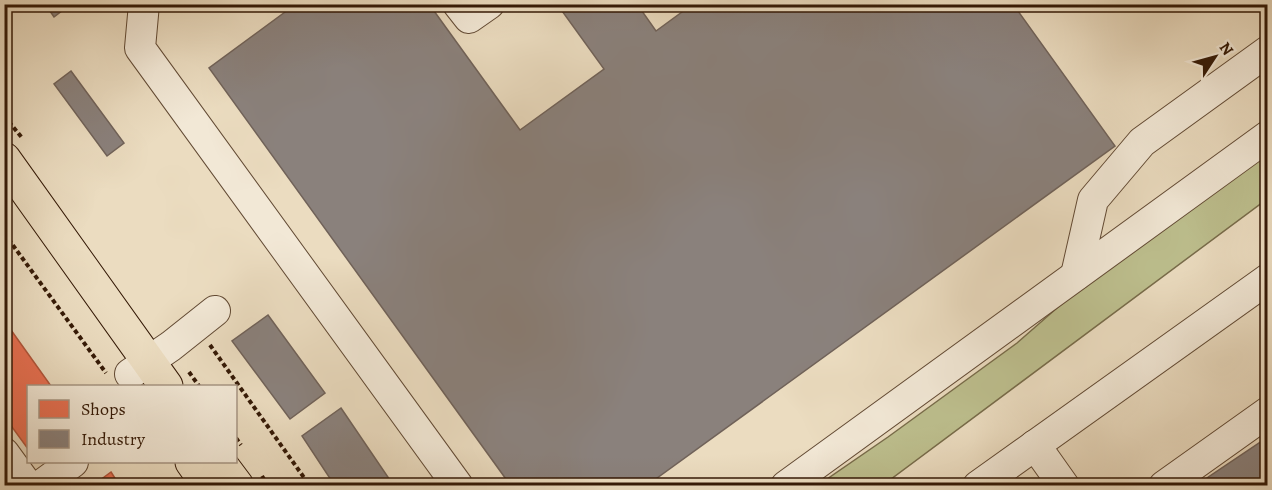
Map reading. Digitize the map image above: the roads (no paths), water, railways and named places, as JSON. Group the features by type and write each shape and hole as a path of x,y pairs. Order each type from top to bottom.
{"main road":[{"path":"4,159 138,377"},
{"path":"4,198 138,377"},
{"path":"193,463 209,486"},
{"path":"220,463 237,486"}],"lane":[{"path":"144,4 140,48 458,486"},
{"path":"458,4 468,18 489,4"},
{"path":"1076,275 1094,200 1142,142 1268,51"},
{"path":"786,486 1268,136"},
{"path":"978,486 1268,279"},
{"path":"138,377 184,335 215,311"},
{"path":"1164,486 1268,412"},
{"path":"1035,445 1064,486"},
{"path":"4,453 28,486"},
{"path":"40,486 73,463"}]}
